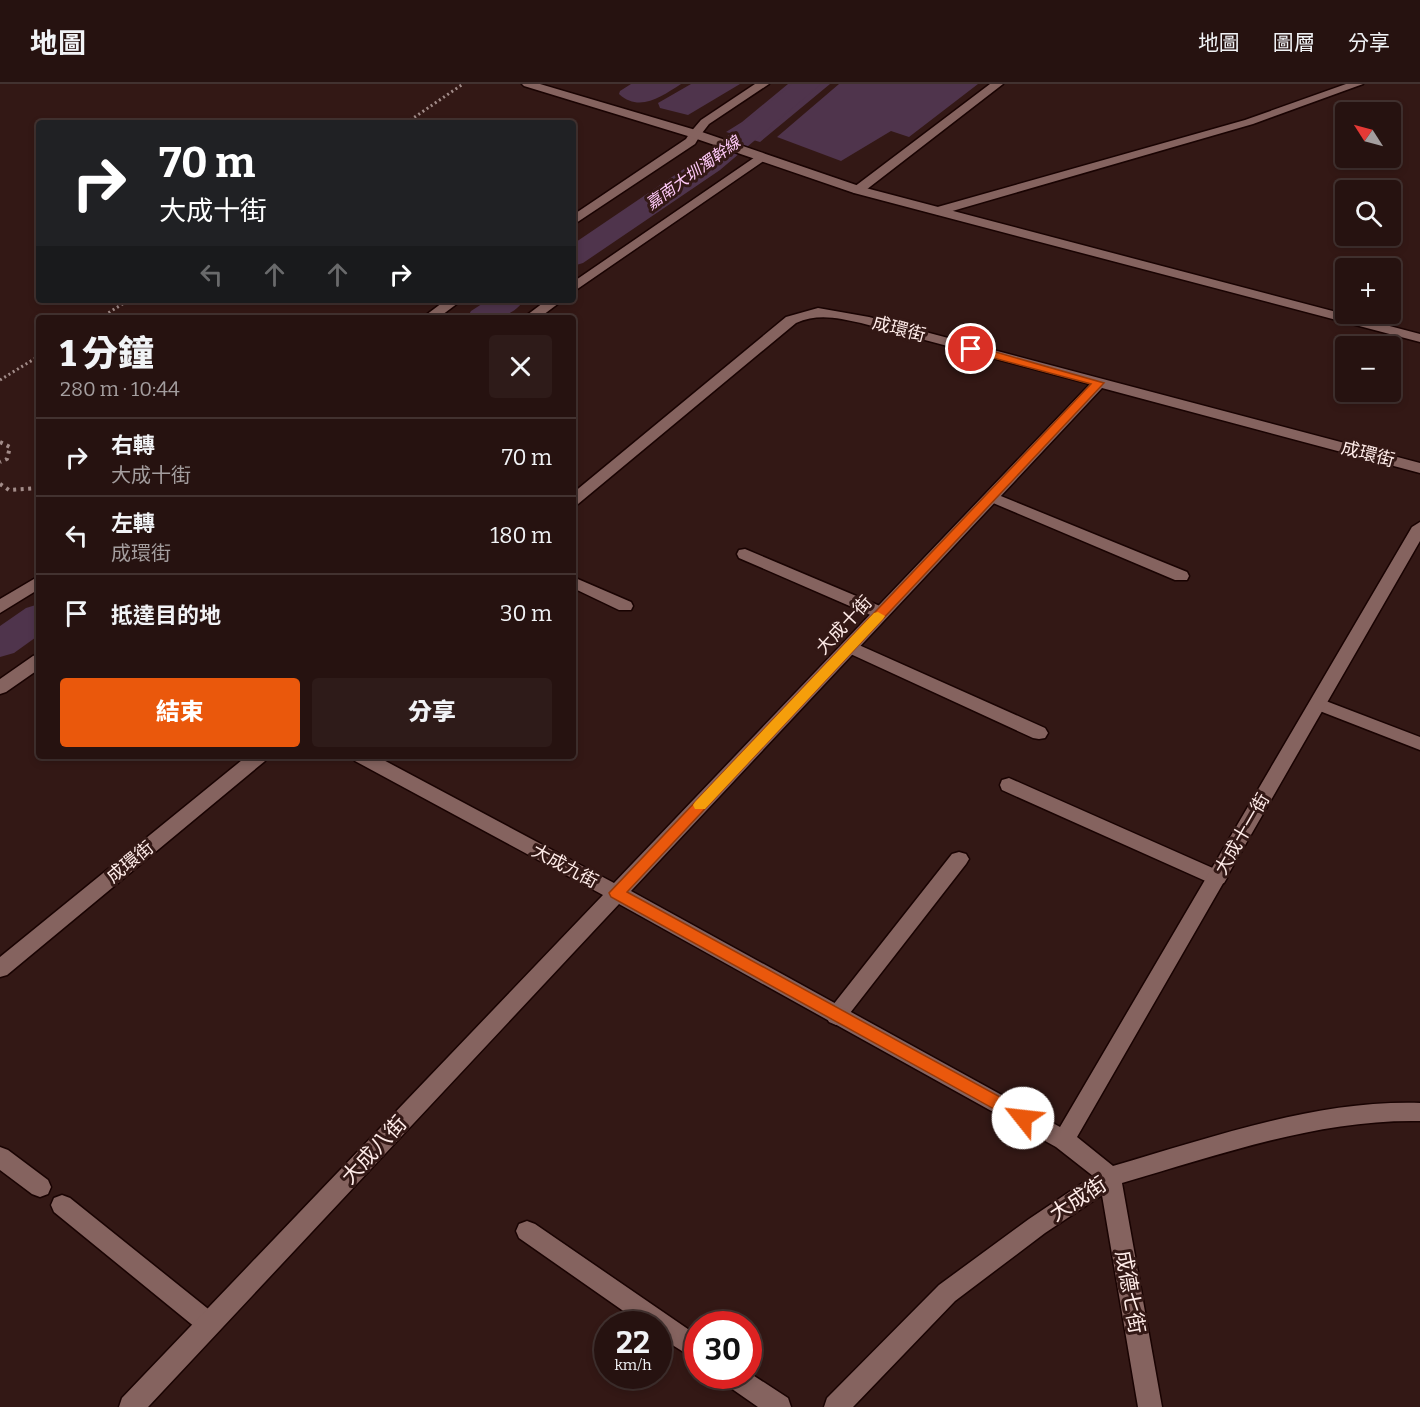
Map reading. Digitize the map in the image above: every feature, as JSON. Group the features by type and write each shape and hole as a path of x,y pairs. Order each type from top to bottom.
{"street":[{"path":"528,84 694,134 858,190 1420,338"},
{"path":"576,219 692,141 694,134 705,122 763,84"},
{"path":"858,190 997,84"},
{"path":"938,211 1249,122 1357,84"},
{"path":"576,286 755,155"},
{"path":"433,315 451,303"},
{"path":"534,315 552,303"},
{"name":"成環街","path":"576,499 791,320 803,313 825,310 1420,468"},
{"name":"大成十街","path":"617,893 1099,383"},
{"path":"991,497 1181,576"},
{"name":"大成十一街","path":"1064,1140 1420,527"},
{"path":"745,554 881,613"},
{"path":"0,607 36,582"},
{"path":"576,583 625,606"},
{"path":"850,647 1039,733"},
{"path":"0,687 36,662"},
{"path":"1318,704 1420,744"},
{"name":"成環街","path":"0,969 255,759"},
{"name":"大成九街","path":"367,759 617,893 1064,1140 1110,1177"},
{"path":"1009,785 1216,878"},
{"path":"836,1016 959,859"},
{"name":"大成八街","path":"132,1407 617,893"},
{"name":"大成街","path":"836,1407 947,1293 1037,1226 1110,1177 1269,1130 1384,1112 1420,1112"},
{"path":"0,1157 40,1187"},
{"name":"成德七街","path":"1110,1177 1150,1407"},
{"path":"62,1205 209,1324"},
{"path":"527,1231 684,1340"},
{"path":"753,1389 779,1407"}],"path":[{"path":"410,120 463,84"},
{"path":"105,315 124,303"},
{"path":"0,380 36,358"},
{"path":"0,442 10,447 8,459 0,462"},
{"path":"0,484 9,490 36,488"}],"shaded area":[{"path":"631,84 681,84 651,101 635,102 619,94"},
{"path":"691,84 740,84 688,115 660,108 658,103"},
{"path":"788,84 830,84 760,142 726,132 742,122"},
{"path":"839,84 978,84 909,137 891,131 841,161 777,137"}],"waterway":[{"name":"嘉南大圳濁幹線","path":"576,255 710,164 808,84"},
{"name":"嘉南大圳濁幹線","path":"486,315 504,303"},
{"name":"嘉南大圳濁幹線","path":"0,644 36,619"}],"slow traffic":[{"path":"700,805 878,616"}],"route":[{"path":"971,349 1099,383 617,893 1023,1118"}]}
